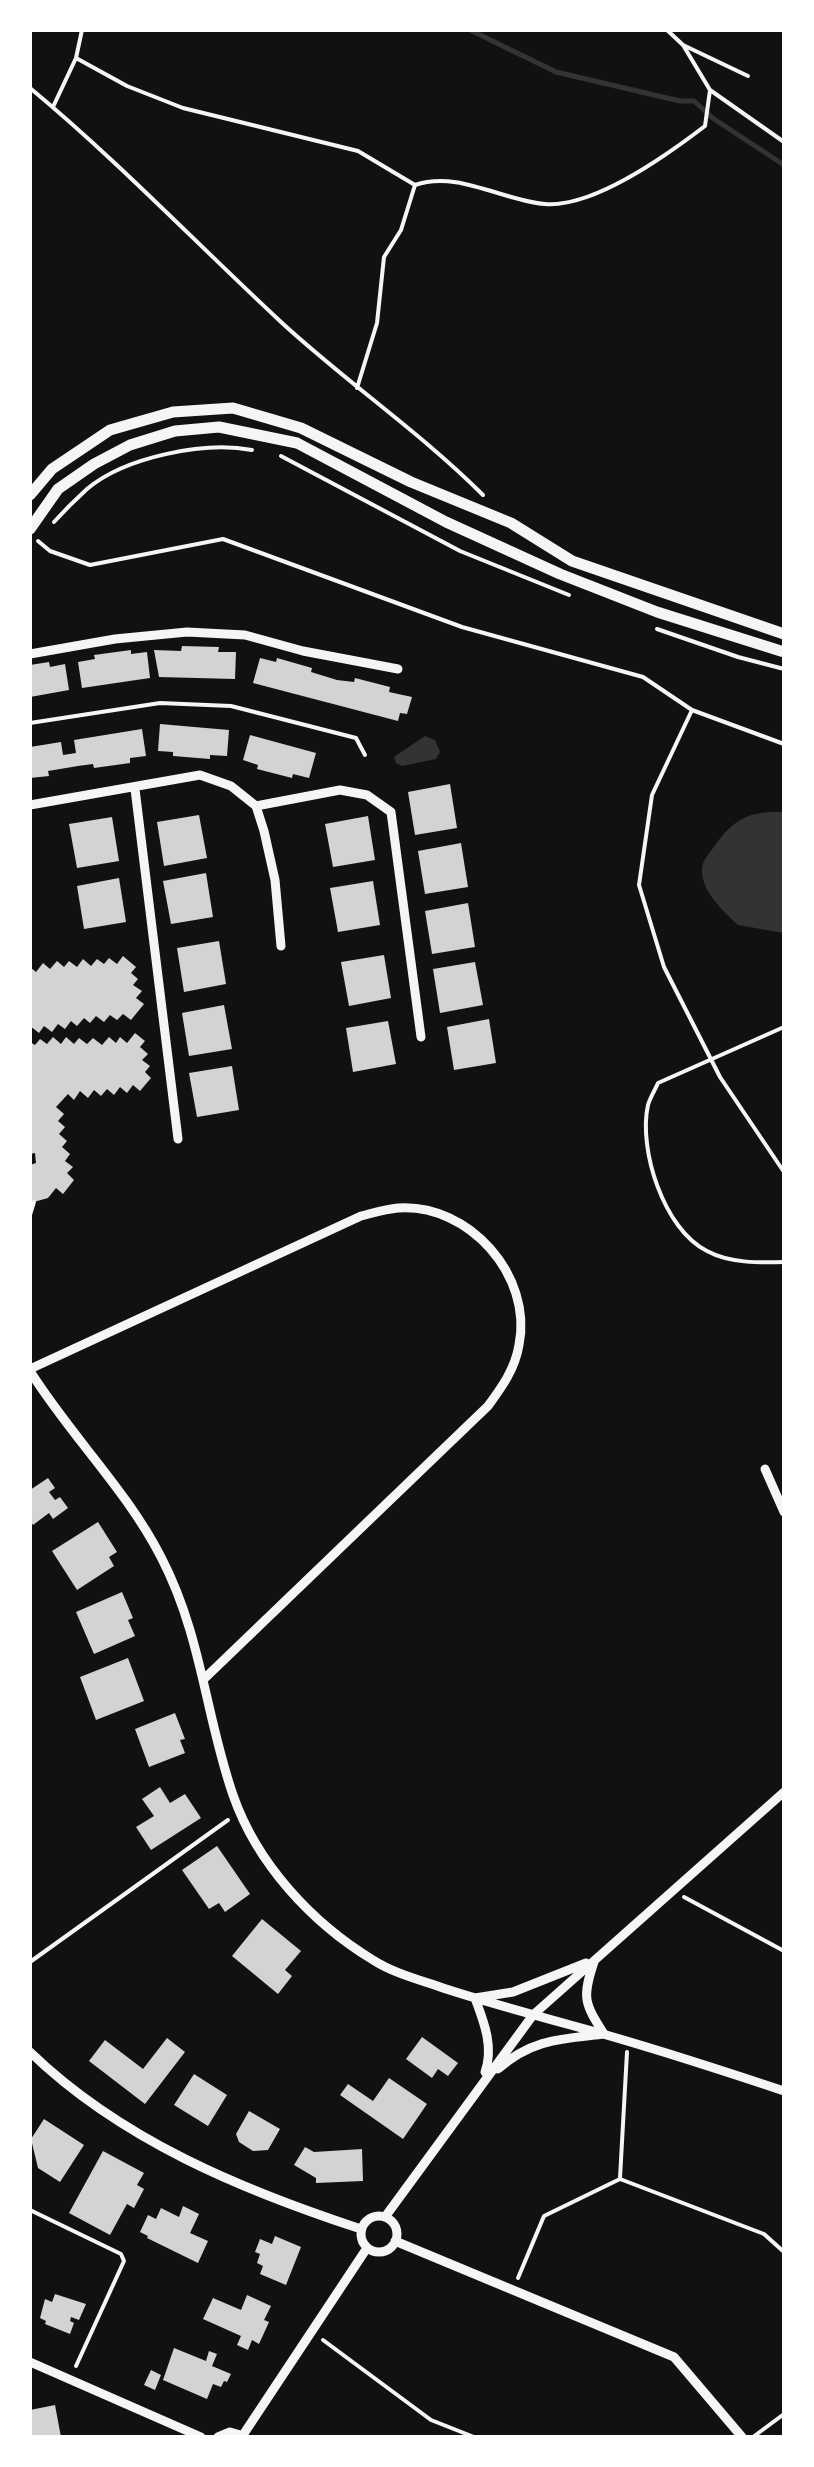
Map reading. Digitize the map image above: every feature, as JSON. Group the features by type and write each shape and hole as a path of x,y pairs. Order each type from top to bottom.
{"street":[{"path":"30,495 52,469 110,430 173,412 233,408 300,428 410,482 511,524 572,561 784,634"},
{"path":"30,530 58,489 94,464 130,445 176,431 219,427 296,443 446,522 560,574 657,612 784,652"},
{"path":"30,654 114,639 245,634 302,651 398,669"},
{"path":"30,806 200,775 231,786 256,806 264,830 276,880 280,946"},
{"path":"134,789 178,1138"},
{"path":"256,806 340,790 367,794 390,812 421,1037"},
{"path":"205,1678 488,1406 508,1378 520,1344 517,1298 507,1270 488,1243 465,1227 438,1215 401,1208 361,1216 30,1370 137,1516 160,1554 180,1595 240,1812 276,1874 309,1912 377,1963 475,1998 784,2091"},
{"path":"766,1469 784,1512"},
{"path":"384,2217 533,2014 784,1792"},
{"path":"475,1998 513,1992 595,1959"},
{"path":"595,1959 585,1988 586,2007 604,2034"},
{"path":"475,1998 485,2025 490,2058 481,2084"},
{"path":"481,2084 516,2053 544,2041 604,2034"},
{"path":"30,2052 93,2105 136,2134 231,2180 361,2230"},
{"path":"373,2217 384,2217 394,2224 396,2242 383,2252 367,2248 361,2240 361,2230 373,2217"},
{"path":"396,2242 674,2357 742,2437"},
{"path":"218,2437 230,2432 244,2436 367,2248"},
{"path":"30,2362 201,2437"}],"lane":[{"path":"30,1215 34,1202"}],"path":[{"path":"52,107 76,58 82,30"},
{"path":"668,30 683,46 710,90 784,142"},
{"path":"683,46 748,76"},
{"path":"76,58 127,86 182,108 358,151 415,186"},
{"path":"30,88 90,138 281,322 442,454 483,496"},
{"path":"358,388 377,323 384,257 401,230 415,186 429,180 495,190 550,204 582,198 656,163 704,126 710,90"},
{"path":"257,451 202,446 120,471 90,486 37,542 50,551 90,565 223,539 462,626 643,677 692,710 784,744"},
{"path":"270,454 284,456 460,551 574,597"},
{"path":"647,625 784,670"},
{"path":"30,723 160,703 232,706 356,738 365,755"},
{"path":"692,710 652,794 639,885 664,967 720,1077 784,1172"},
{"path":"784,1027 658,1083 648,1104 647,1138 654,1175 666,1206 686,1237 708,1252 754,1264 784,1262"},
{"path":"30,1962 240,1812"},
{"path":"671,1890 784,1951"},
{"path":"620,2179 628,2043"},
{"path":"513,2292 544,2216 620,2179 764,2234 784,2252"},
{"path":"30,2210 121,2254 124,2261 70,2380"},
{"path":"310,2330 432,2420 474,2437"},
{"path":"753,2437 784,2414"}],"shaded area":[{"path":"425,736 435,740 440,752 436,759 402,766 396,763 394,757"},
{"path":"784,812 784,933 738,925 710,895 703,880 703,863 733,825 760,813"}],"building":[{"path":"182,646 219,647 218,652 236,652 235,679 159,677 154,650 181,651"},
{"path":"131,650 131,654 147,652 150,678 82,688 78,662 95,659 94,655"},
{"path":"260,658 276,662 277,658 312,668 311,672 337,680 354,682 355,678 390,687 389,692 412,697 407,714 400,713 398,721 253,683"},
{"path":"49,662 50,667 65,664 69,690 30,697 30,665"},
{"path":"160,724 229,730 227,756 210,755 210,759 158,751"},
{"path":"142,729 146,756 130,758 130,763 78,766 30,778 30,747 61,742 63,755 76,753 74,740"},
{"path":"250,735 316,753 309,778 257,769 258,765 243,760"},
{"path":"450,784 457,828 415,835 408,792"},
{"path":"199,815 207,858 164,866 157,822"},
{"path":"368,816 375,860 333,867 325,824"},
{"path":"112,817 119,861 77,868 69,824"},
{"path":"461,843 468,887 425,894 418,851"},
{"path":"206,873 213,917 171,924 163,881"},
{"path":"119,878 126,922 84,929 77,886"},
{"path":"373,881 380,925 338,932 330,888"},
{"path":"468,903 475,947 432,954 425,911"},
{"path":"219,941 226,984 184,992 177,948"},
{"path":"384,955 391,998 349,1006 341,962"},
{"path":"123,956 136,967 131,973 138,979 133,985 142,991 136,998 144,1004 131,1020 123,1014 117,1020 110,1015 104,1022 96,1016 90,1023 84,1018 77,1026 71,1021 65,1029 58,1024 52,1032 44,1026 39,1033 30,1026 30,967 36,972 43,963 50,969 57,961 64,967 69,961 77,967 83,959 91,966 97,959 104,964 109,958 117,964"},
{"path":"475,962 483,1005 440,1013 433,969"},
{"path":"224,1005 232,1049 189,1056 182,1013"},
{"path":"489,1019 496,1063 454,1070 447,1027"},
{"path":"388,1021 396,1064 353,1072 346,1028"},
{"path":"135,1033 145,1041 140,1047 148,1054 142,1060 150,1066 145,1072 151,1078 140,1091 133,1085 127,1093 120,1087 114,1095 107,1089 101,1096 94,1090 88,1098 80,1091 74,1100 68,1094 56,1107 64,1114 58,1121 65,1127 59,1134 67,1141 62,1147 70,1154 65,1161 73,1167 67,1173 74,1180 63,1194 56,1188 48,1198 30,1203 30,1165 36,1163 35,1153 30,1154 30,1042 35,1045 40,1039 47,1044 53,1037 61,1044 66,1037 74,1044 79,1038 87,1044 93,1038 102,1045 109,1037 116,1043 120,1037 127,1043"},
{"path":"232,1066 239,1110 197,1117 189,1073"},
{"path":"48,1478 55,1488 49,1492 55,1500 60,1497 68,1508 53,1519 49,1513 33,1525 30,1490"},
{"path":"98,1522 117,1552 109,1557 114,1566 77,1590 52,1551"},
{"path":"122,1592 133,1618 128,1620 135,1636 94,1654 76,1612"},
{"path":"128,1658 144,1701 96,1720 80,1677"},
{"path":"175,1713 185,1739 180,1740 185,1753 149,1767 135,1729"},
{"path":"160,1787 170,1803 185,1794 201,1818 151,1850 136,1827 154,1816 142,1799"},
{"path":"217,1846 250,1894 225,1912 219,1903 209,1909 182,1870"},
{"path":"262,1919 301,1951 285,1970 292,1976 278,1994 232,1956"},
{"path":"422,2037 458,2063 448,2076 438,2069 432,2078 406,2059"},
{"path":"167,2038 185,2052 145,2104 89,2061 105,2040 143,2069"},
{"path":"194,2074 227,2095 208,2126 174,2105"},
{"path":"389,2078 427,2104 403,2139 340,2095 348,2084 373,2101"},
{"path":"249,2111 280,2129 268,2150 253,2151 239,2142 236,2134"},
{"path":"44,2119 84,2145 60,2182 38,2168 31,2139"},
{"path":"305,2147 314,2152 362,2149 363,2181 316,2183 316,2178 294,2165"},
{"path":"103,2151 144,2173 137,2185 144,2189 134,2208 127,2204 110,2235 69,2213"},
{"path":"183,2206 199,2214 190,2233 208,2241 198,2263 140,2232 148,2215 156,2219 161,2208 179,2217"},
{"path":"275,2236 301,2247 286,2285 260,2274 263,2266 257,2263 260,2254 255,2252 260,2239 272,2244"},
{"path":"55,2294 86,2304 79,2320 71,2317 74,2323 70,2334 40,2318 45,2299 52,2302"},
{"path":"247,2295 271,2306 259,2344 252,2340 248,2350 237,2345 241,2336 203,2319 213,2298 241,2310"},
{"path":"174,2348 206,2361 209,2351 217,2354 212,2366 231,2374 227,2382 221,2387 213,2384 207,2399 163,2380"},
{"path":"151,2370 161,2375 155,2390 144,2385"},
{"path":"55,2405 61,2437 30,2437 30,2410"}],"waterway":[{"path":"470,30 556,72 694,101 714,119 784,165"}]}
